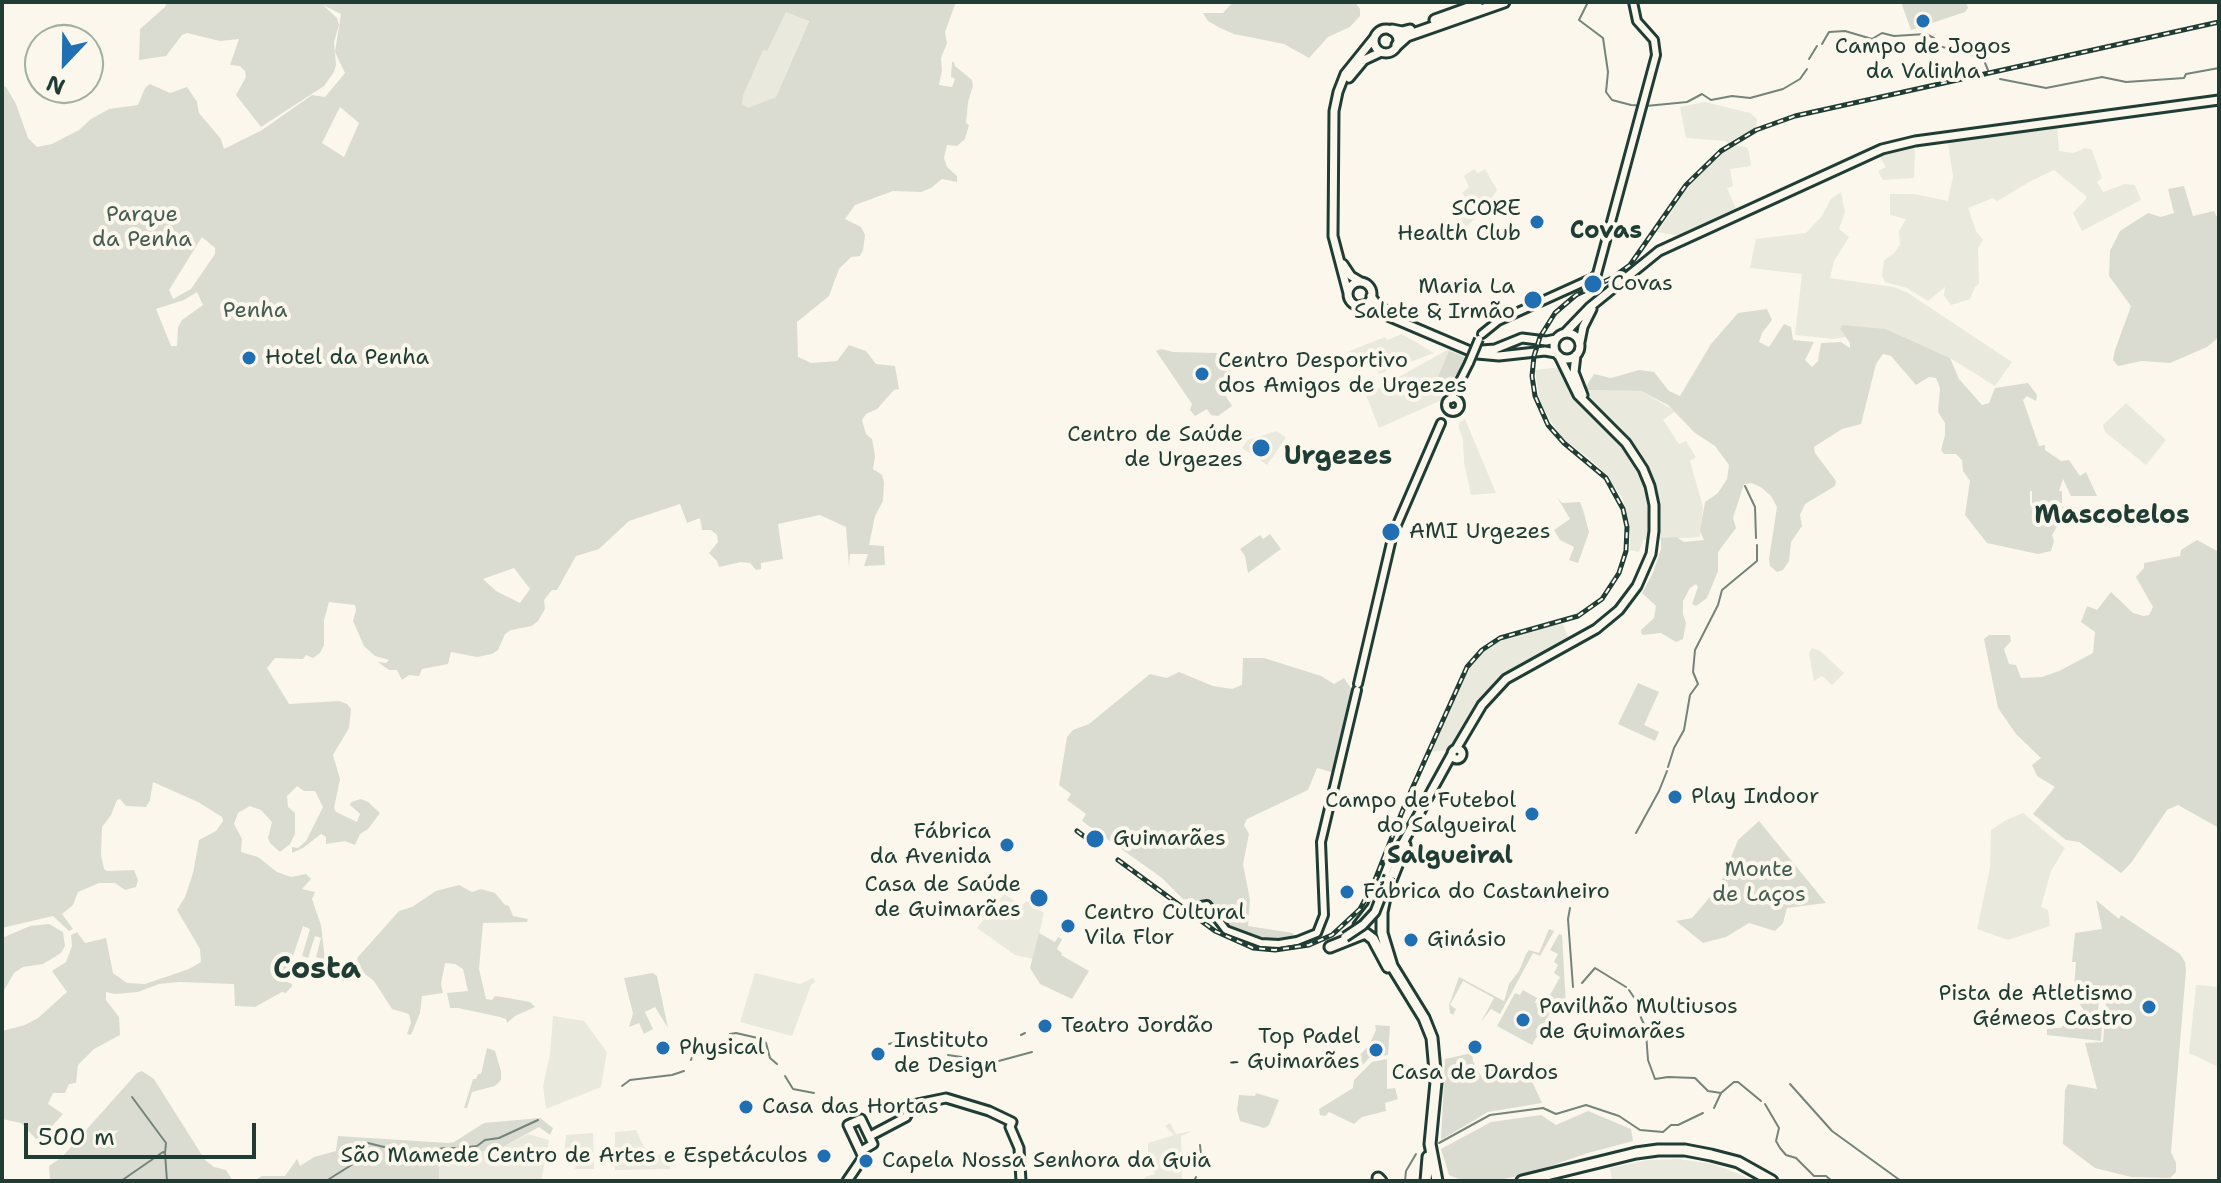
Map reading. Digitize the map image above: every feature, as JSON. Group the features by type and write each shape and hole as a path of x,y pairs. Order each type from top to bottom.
{"highway":[{"path":"1392,30 1406,31 1488,2"},
{"path":"1397,45 1407,36 1504,2"},
{"path":"1387,960 1376,931 1377,906 1386,875 1404,843"},
{"path":"1330,947 1356,934 1365,933 1373,939 1421,1019 1429,1039 1433,1074 1426,1139 1435,1181"},
{"path":"1527,1180 1636,1153 1685,1150 1738,1162 1772,1181"},
{"path":"1546,1181 1659,1156 1711,1160 1736,1167 1763,1181"},
{"path":"1424,1181 1428,1159"},
{"path":"1428,1159 1446,1181"}],"main road":[{"path":"1195,907 1207,905 1226,930 1261,943 1297,941 1317,933 1324,915 1321,842 1393,534 1449,410 1447,403 1454,399 1481,337 1498,321 1597,274 1656,55 1654,40 1637,21 1633,2"},
{"path":"1576,355 1570,359 1540,352 1499,356 1477,354 1351,302 1333,236 1334,111 1345,74 1381,29 1392,30 1397,37 1397,45 1391,52 1381,52 1367,58 1351,74 1342,93 1338,115 1337,236 1343,264 1348,272 1369,286 1371,296 1378,305 1393,315 1472,348 1491,350 1522,338 1556,339 1651,256 1675,242 1893,145 2219,100"},
{"path":"1374,38 1375,47 1381,52"},
{"path":"1348,293 1353,284 1361,282"},
{"path":"1599,416 1582,395 1574,372 1586,320 1605,294"},
{"path":"1362,305 1371,296"},
{"path":"1565,333 1576,337 1580,344"},
{"path":"1358,925 1372,907 1388,866 1456,753 1475,714 1498,686 1518,670 1603,624 1630,598 1651,554 1654,531 1650,486 1634,453 1574,390 1557,355 1556,339"},
{"path":"1449,410 1457,411 1460,408 1454,399"},
{"path":"1330,947 1372,915 1404,843"},
{"path":"1330,947 1370,914 1376,915 1387,960"},
{"path":"870,1136 906,1117 912,1105 941,1098 989,1111 1012,1122 1010,1127 1020,1156 1021,1181"},
{"path":"847,1181 862,1152 873,1144 861,1119 848,1125 862,1152"}],"shaded area":[{"path":"786,11 809,20 776,97 748,109 742,104 743,96 763,49 767,50"},
{"path":"1705,102 1750,113 1757,119 1756,128 1729,142 1746,147 1751,166 1730,169 1733,186 1727,188 1737,211 1681,236 1657,232 1693,180 1730,146 1726,141 1686,138 1680,107"},
{"path":"2055,123 2059,151 2073,153 2085,148 2092,150 2102,178 2097,182 2103,192 2125,184 2135,185 2141,200 2082,231 2073,213 2086,196 2054,170 1997,201 1993,198 1968,208 1976,231 1983,240 1978,248 1979,284 1970,299 1951,305 1944,296 1945,287 1928,301 1907,288 1885,282 1882,276 1884,260 1900,245 1899,231 1906,219 1890,215 1890,194 1914,194 1948,201 1953,176 1947,138"},
{"path":"1908,144 1915,149 1914,178 1883,180 1878,171 1886,167 1877,153"},
{"path":"1474,169 1478,173 1485,169 1497,190 1485,209 1466,227 1454,209 1467,199 1462,193 1469,187 1464,176"},
{"path":"1841,192 1845,212 1839,229 1849,237 1834,261 1830,278 1894,287 1908,293 2012,362 1995,386 1950,358 1886,329 1840,329 1846,337 1834,339 1795,335 1802,274 1750,268 1756,239 1806,233 1822,216 1831,199"},
{"path":"1402,334 1434,353 1379,374 1375,365 1354,371 1347,352 1385,337 1387,340"},
{"path":"1449,349 1468,357 1453,392 1379,428 1366,395"},
{"path":"1562,367 1584,390 1641,391 1675,411 1663,420 1679,444 1686,441 1696,457 1690,461 1703,507 1700,537 1643,540 1639,552 1630,550 1630,529 1622,497 1598,466 1559,435 1540,402 1535,370"},
{"path":"2126,403 2166,440 2146,465 2105,432 2103,425"},
{"path":"1465,419 1496,493 1471,495 1459,429 1459,423"},
{"name":"Centro de Saúde de Urgezes","path":"1277,431 1286,438 1267,465 1242,448 1248,440"},
{"path":"1563,624 1569,639 1500,676 1481,696 1450,750 1430,752 1459,684 1479,656 1501,639 1514,634"},
{"path":"1812,648 1820,651 1844,673 1832,685 1822,676 1814,681 1809,653"},
{"path":"2023,813 2065,848 2051,871 2041,907 2048,910 2050,926 2008,940 1977,929 1990,868 1991,830"},
{"path":"1004,894 1022,905 1027,901 1044,913 1033,959 1015,955 977,928"},
{"path":"755,973 800,984 813,978 815,982 811,985 792,1036 740,1022"},
{"path":"2196,985 2219,987 2219,1067 2189,1053"},
{"path":"553,1016 584,1021 607,1052 601,1087 546,1109 543,1086 550,1054"},
{"path":"1170,1123 1176,1134 1193,1131 1181,1136 1182,1181 1144,1181 1145,1177 1155,1174 1148,1156 1148,1143 1174,1135 1165,1126"},
{"path":"636,1130 645,1149 650,1148 654,1157 664,1153 671,1169 615,1170 615,1132"},
{"path":"593,1133 594,1169 575,1169 577,1158 564,1155 566,1135"},
{"path":"528,1134 549,1140 541,1181 439,1181 438,1159 501,1148"},
{"path":"1678,1159 1713,1164 1756,1181 1612,1181 1610,1168 1648,1160"}],"green space":[{"path":"167,2 956,2 945,32 947,43 941,58 939,85 952,87 955,79 951,77 952,62 972,80 966,123 969,125 965,139 957,146 947,145 944,158 947,167 957,176 957,182 942,179 921,192 893,191 855,205 845,219 861,227 865,235 863,250 860,256 851,257 839,269 829,296 797,322 798,357 811,363 837,361 849,345 866,351 876,364 895,366 899,389 894,390 862,420 866,434 872,439 875,456 873,469 882,475 884,482 883,501 875,516 869,545 884,546 885,565 864,566 868,554 850,554 849,567 846,527 820,515 778,524 783,559 761,563 761,569 756,570 750,563 741,562 719,567 709,553 718,542 717,535 711,530 702,530 700,518 687,523 680,504 629,521 599,549 576,556 557,590 552,590 544,600 545,609 538,621 532,626 505,634 498,650 492,654 477,657 451,652 448,664 422,669 419,676 409,675 402,680 397,670 389,670 378,662 386,663 389,660 375,656 364,646 353,621 355,605 329,602 324,620 324,645 320,653 313,658 306,655 303,659 275,658 267,668 289,704 339,701 351,709 349,728 333,755 340,779 334,808 357,822 360,814 350,805 361,799 380,813 360,834 355,845 345,841 326,844 326,837 321,834 292,853 292,847 298,848 306,841 323,807 315,791 304,791 297,786 287,796 288,807 295,813 295,834 290,844 280,852 270,843 268,838 272,822 261,810 250,806 238,813 234,824 242,839 241,852 258,857 277,872 291,877 306,874 311,879 302,889 315,892 312,899 321,925 325,960 316,957 321,938 315,936 308,958 302,956 310,929 303,926 286,977 282,980 292,986 286,993 282,992 255,1007 235,1006 234,984 179,982 159,984 138,992 106,992 106,1000 119,1017 120,1035 94,1049 78,1065 76,1083 69,1084 65,1093 53,1093 48,1104 63,1114 43,1136 36,1139 21,1123 2,1119 2,1031 38,1018 67,992 52,971 66,962 72,946 71,935 77,932 85,943 106,938 113,973 127,983 145,984 201,962 200,949 177,910 193,873 199,840 216,831 223,821 222,817 198,802 153,782 146,807 126,806 120,799 117,800 102,827 104,869 134,870 138,880 136,887 125,890 115,883 99,883 78,892 73,905 62,914 73,929 69,931 53,916 2,928 2,85 16,104 28,138 37,147 52,144 79,130 109,109 138,105 150,84 170,93 187,87 197,102 199,113 221,139 224,149 262,130 312,95 325,97 345,73 335,52 341,14 323,5 337,18 339,25 334,42 334,72 324,86 261,127 236,95 246,77 240,66 230,65 239,39 220,41 187,33 166,56 139,60 140,29","holes":["786,12 809,21 776,97 748,108 742,104 743,96 763,50 767,51","340,107 359,123 344,157 322,143","202,237 215,248 215,254 191,289 173,299 169,290","197,292 203,305 182,320 178,327 177,346 171,346 156,309 184,300","514,568 530,589 520,603 496,591 483,579"]},
{"path":"1233,2 1355,2 1360,16 1350,27 1328,37 1309,58 1284,44 1234,34 1208,21 1203,13 1223,13"},
{"name":"Campo de Jogos da Valinha","path":"1901,2 1966,2 1968,8 1965,12 1911,30"},
{"path":"2184,186 2193,216 2214,211 2219,221 2219,337 2207,347 2170,363 2142,361 2118,366 2113,360 2115,350 2131,306 2109,276 2110,251 2120,231 2148,213 2161,217 2174,213 2168,189"},
{"path":"1767,309 1772,320 1759,342 1769,347 1784,324 1791,327 1793,340 1814,342 1805,360 1812,367 1818,361 1821,343 1841,342 1850,348 1840,329 1842,325 1886,329 1950,358 1959,379 1982,405 1989,403 1995,388 2028,383 2037,395 2036,401 2027,396 2023,400 2039,446 2045,445 2045,450 2061,461 2069,460 2080,476 2086,472 2097,496 2071,496 2063,479 2059,491 2062,491 2062,503 2032,503 2030,491 2030,505 2044,518 2048,506 2075,507 2077,511 2058,525 2052,535 2051,551 2038,554 1987,543 1965,515 1970,481 1963,471 1962,460 1956,454 1944,454 1941,450 1945,423 1938,412 1940,388 1936,378 1929,377 1916,385 1891,356 1883,354 1876,364 1861,424 1842,429 1814,447 1815,453 1836,481 1835,486 1805,504 1800,515 1802,526 1791,542 1789,561 1783,570 1777,572 1770,566 1769,559 1777,507 1762,488 1752,483 1744,484 1733,518 1736,528 1718,552 1718,571 1707,598 1696,606 1692,604 1698,587 1696,584 1683,601 1686,623 1683,639 1676,642 1661,633 1642,635 1641,630 1654,618 1656,606 1642,593 1653,573 1661,549 1661,538 1676,537 1684,542 1704,540 1700,531 1705,502 1718,493 1727,479 1729,465 1715,446 1695,433 1668,405 1641,391 1584,390 1594,374 1611,378 1639,370 1654,372 1669,391 1680,396 1711,344 1738,313"},
{"name":"Centro Desportivo dos Amigos de Urgezes","path":"1156,351 1216,353 1227,360 1236,383 1236,388 1225,395 1232,406 1218,416 1211,415 1207,409 1195,416 1190,410 1192,404"},
{"path":"1449,351 1466,358 1452,391 1435,384"},
{"path":"1557,497 1562,503 1580,502 1583,510 1589,532 1578,563 1569,560 1574,547 1560,540 1554,530 1570,519"},
{"path":"1270,534 1281,549 1248,573 1245,556 1240,549 1260,535 1263,539"},
{"path":"2197,540 2219,552 2219,828 2178,805 2167,810 2121,873 2079,842 2066,840 2033,814 2055,787 2037,776 2032,765 2041,758 2016,734 1998,708 1984,639 1989,635 2010,635 2011,641 2004,649 2009,664 2016,665 2021,678 2042,677 2059,671 2093,653 2095,632 2081,622 2087,606 2097,610 2111,592 2133,613 2149,615 2153,607 2136,577 2144,568 2144,563 2180,556 2181,550"},
{"path":"1243,658 1264,658 1321,676 1334,684 1344,678 1353,691 1348,701 1350,709 1335,773 1317,768 1308,790 1247,819 1244,825 1249,834 1243,864 1250,900 1248,926 1293,933 1294,939 1248,935 1220,921 1209,902 1183,899 1162,878 1082,821 1086,814 1067,800 1071,794 1059,785 1067,737 1073,730 1089,724 1150,674 1167,678 1179,672 1213,686 1232,689 1242,685"},
{"path":"1638,683 1659,692 1644,725 1659,732 1655,741 1618,724"},
{"name":"Monte de Laços","path":"1759,821 1826,903 1787,908 1783,923 1775,931 1749,923 1726,937 1703,943 1676,921 1692,918 1705,903 1720,884 1738,840"},
{"path":"459,885 472,892 481,889 495,893 509,906 513,916 528,919 527,922 483,923 479,969 486,999 502,997 530,1002 535,1007 507,1023 500,1017 450,1008 447,993 468,991 463,969 445,963 441,984 443,993 422,996 420,1013 411,1035 407,1034 411,1023 409,1014 392,1009 374,981 360,970 357,958 399,911 412,907 436,891"},
{"path":"2096,900 2119,919 2121,915 2180,954 2185,962 2171,1152 2176,1172 2170,1178 2131,1177 2095,1168 2063,1144 2065,1090 2068,1084 2097,1089 2085,1043 2103,1042 2107,990 2074,987 2076,962 2072,962 2075,933 2102,929"},
{"path":"49,924 63,932 65,946 61,953 43,964 23,967 14,973 2,994 2,938 30,926"},
{"path":"1549,929 1554,931 1540,956 1533,953 1500,1014 1491,1009 1481,1022 1494,998 1463,981 1450,1005 1456,1009 1453,1015 1450,1013 1449,1005 1459,977 1504,1001 1509,984 1526,954 1529,950 1539,953"},
{"path":"1039,933 1055,942 1058,937 1062,939 1057,949 1061,955 1089,971 1072,999 1040,984 1030,968"},
{"path":"1559,934 1562,935 1566,1005 1549,997 1560,977 1554,973 1558,954 1550,950"},
{"path":"653,973 657,976 668,1028 655,1007 645,1012 653,1029 644,1034 639,1023 629,1027 633,1013 624,978"},
{"path":"2073,989 2100,991 2098,1011 2103,1012 2101,1041 2047,1035 2047,1028 2061,1028 2069,1018 2081,1027 2096,1027 2097,1016 2087,1015 2079,1003 2081,998 2072,997"},
{"name":"Pavilhão Multiusos de Guimarães","path":"1523,990 1537,998 1534,1004 1538,1001 1548,1007 1546,1011 1550,1013 1532,1045 1497,1026 1515,993 1520,995"},
{"name":"Top Padel - Guimarães","path":"1375,1025 1390,1026 1388,1055 1369,1058 1359,1069 1353,1063 1369,1045"},
{"path":"487,1048 495,1051 501,1080 495,1086 472,1092 467,1108 464,1108 473,1079 481,1074"},
{"path":"1472,1053 1483,1080 1492,1078 1515,1082 1530,1077 1542,1103 1488,1112 1441,1140 1445,1059"},
{"path":"1387,1059 1387,1089 1395,1088 1398,1099 1385,1103 1386,1111 1362,1117 1354,1124 1329,1112 1325,1116 1320,1115 1319,1109 1353,1088 1354,1080 1372,1062"},
{"path":"142,1071 154,1079 205,1160 214,1167 226,1170 233,1181 50,1181 49,1166 62,1157"},
{"path":"1256,1093 1279,1100 1269,1125 1264,1128 1240,1121 1237,1110 1239,1095 1255,1096"},
{"path":"1588,1111 1631,1129 1633,1141 1495,1181 1463,1181 1449,1175 1441,1149 1491,1122 1541,1115 1556,1125"},
{"path":"540,1118 553,1128 550,1135 539,1127 501,1148 439,1159 439,1181 253,1181 262,1176 285,1176 297,1159 300,1166 314,1157 336,1151 338,1136 448,1143 484,1123"}],"waterway":[{"path":"1588,2 1579,20 1603,38 1608,72 1606,92 1612,100 1646,106 1687,102 1702,94 1711,100 1732,96 1750,98 1783,89 1800,79 1807,69"},
{"path":"1822,44 1829,32 1845,31 1872,39 1882,33 1894,36 1926,34 1934,38 1939,46 1979,57"},
{"path":"1809,59 1817,46"},
{"path":"1985,63 1988,70"},
{"path":"2000,79 2046,88 2102,77 2126,82 2184,78 2186,74 2219,68"},
{"path":"1745,486 1755,507 1756,538"},
{"path":"1668,767 1684,730 1690,695 1698,684 1693,672 1695,650 1718,605 1722,590 1757,561 1757,545"},
{"path":"1636,833 1667,771"},
{"path":"1570,908 1568,919 1573,987"},
{"path":"1582,983 1595,968 1626,987"},
{"path":"1629,990 1646,1029"},
{"path":"691,1060 695,1048 725,1044 730,1034 736,1033 762,1039 770,1058 777,1064"},
{"path":"1021,1035 1025,1033"},
{"path":"1646,1033 1648,1060 1655,1079 1695,1078 1708,1091 1721,1093"},
{"path":"889,1044 910,1038 937,1043"},
{"path":"979,1060 995,1062 1032,1052"},
{"path":"948,1055 968,1058"},
{"path":"622,1086 630,1080 684,1071"},
{"path":"785,1076 793,1089 814,1093"},
{"path":"1714,1108 1721,1093 1734,1082 1761,1101"},
{"path":"1790,1084 1832,1131 1901,1181"},
{"path":"132,1097 166,1143 165,1153"},
{"path":"1765,1104 1779,1128 1776,1141 1786,1155 1796,1158 1814,1176 1826,1176 1832,1181"},
{"path":"1439,1143 1490,1115 1543,1108 1556,1114 1586,1105 1619,1116 1640,1130 1663,1132 1671,1125 1678,1125 1703,1113"},
{"path":"326,1181 353,1164 355,1152 361,1145 368,1143 392,1149 400,1155 477,1146 538,1120"},
{"path":"1200,1145 1202,1165"},
{"path":"121,1181 163,1152 167,1181"},
{"path":"1405,1181 1406,1171 1416,1154"},
{"path":"1194,1181 1196,1177"}],"railway":[{"path":"1118,860 1215,931 1253,948 1275,950 1309,945 1332,935 1360,909 1467,667 1482,650 1500,638 1578,616 1602,599 1619,573 1626,551 1627,527 1623,509 1606,478 1564,443 1548,425 1535,396 1532,376 1534,356 1540,337 1555,313 1576,295 1612,278 1630,265 1686,185 1721,151 1756,130 1795,116 2219,22"},
{"path":"1077,831 1093,843"}],"place":[{"name":"Campo de Jogos da Valinha","path":"1923,21"},
{"name":"SCORE Health Club","path":"1537,222"},
{"name":"Covas","path":"1593,284"},
{"name":"Maria La Salete & Irmão","path":"1533,300"},
{"name":"Hotel da Penha","path":"249,358"},
{"name":"Centro Desportivo dos Amigos de Urgezes","path":"1202,374"},
{"name":"Centro de Saúde de Urgezes","path":"1261,448"},
{"name":"AMI Urgezes","path":"1391,532"},
{"name":"Play Indoor","path":"1675,797"},
{"name":"Campo de Futebol do Salgueiral","path":"1532,814"},
{"name":"Guimarães","path":"1095,839"},
{"name":"Fábrica da Avenida","path":"1007,845"},
{"name":"Fábrica do Castanheiro","path":"1347,892"},
{"name":"Casa de Saúde de Guimarães","path":"1039,898"},
{"name":"Centro Cultural Vila Flor","path":"1068,926"},
{"name":"Ginásio","path":"1411,940"},
{"name":"Pista de Atletismo Gémeos Castro","path":"2149,1007"},
{"name":"Pavilhão Multiusos de Guimarães","path":"1523,1020"},
{"name":"Teatro Jordão","path":"1045,1026"},
{"name":"Casa de Dardos","path":"1475,1047"},
{"name":"Physical","path":"663,1048"},
{"name":"Top Padel - Guimarães","path":"1376,1050"},
{"name":"Instituto de Design","path":"878,1054"},
{"name":"Casa das Hortas","path":"746,1107"},
{"name":"São Mamede Centro de Artes e Espetáculos","path":"824,1156"},
{"name":"Capela Nossa Senhora da Guia","path":"866,1161"}],"district":[{"name":"Covas","path":"1606,232"},
{"name":"Urgezes","path":"1338,457"},
{"name":"Mascotelos","path":"2112,516"},
{"name":"Salgueiral","path":"1450,857"},
{"name":"Costa","path":"317,970"}],"park label":[{"name":"Parque da Penha","path":"142,228"},
{"name":"Penha","path":"255,311"}]}
